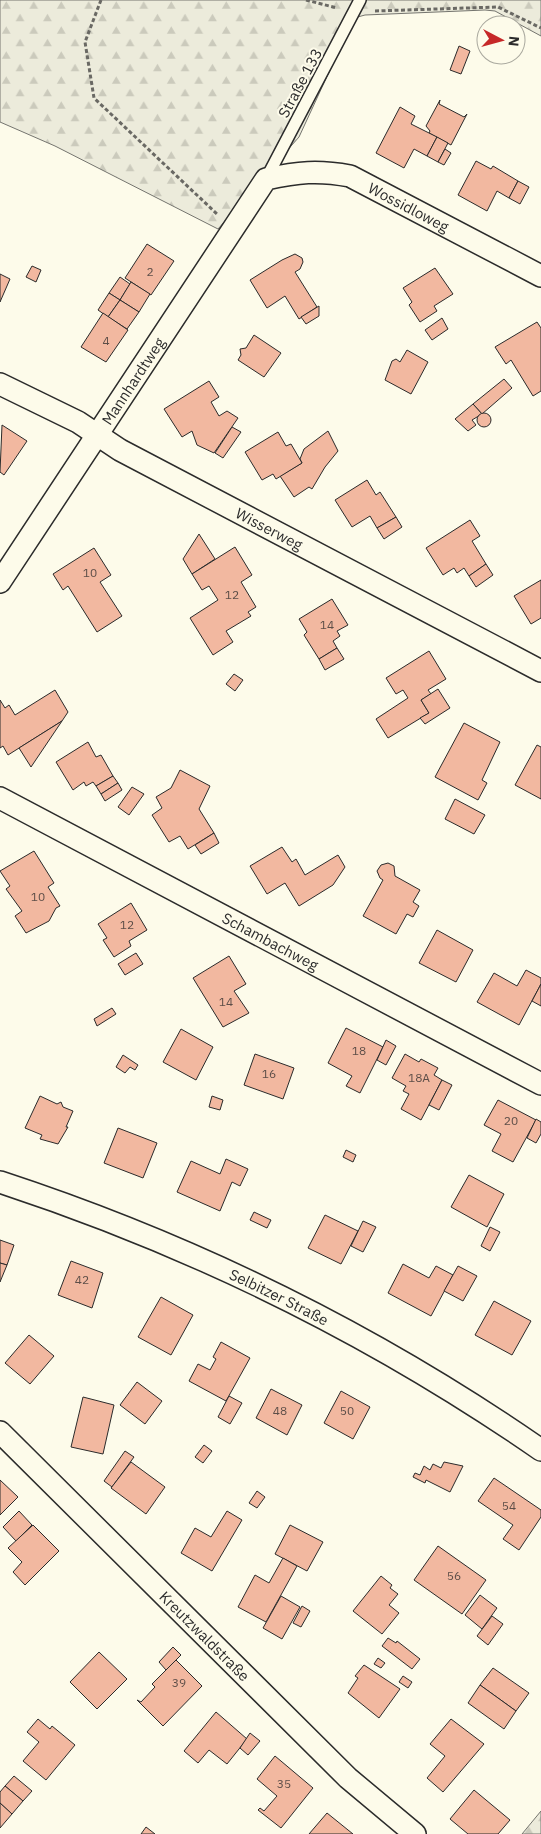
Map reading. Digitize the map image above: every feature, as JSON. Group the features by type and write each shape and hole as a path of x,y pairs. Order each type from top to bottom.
{"street":[{"name":"Wossidloweg","path":"266,179 298,172 323,171 350,176 541,276"},
{"name":"Mannhardtweg","path":"0,582 266,179"},
{"name":"Wisserweg","path":"0,384 78,422 120,450 541,671"},
{"name":"Schambachweg","path":"0,798 541,1084"},
{"name":"Selbitzer Straße","path":"0,1182 65,1204 191,1254 303,1307 470,1402 541,1450"},
{"name":"Kreutzwaldstraße","path":"0,1432 348,1778 415,1834"}],"lane":[{"name":"Straße 133","path":"266,179 360,0"}],"path":[{"path":"101,0 85,42 94,98 233,230"},
{"path":"306,0 354,12 498,7 541,28"}],"green space":[{"path":"0,0 541,0 541,36 526,28 526,15 502,15 495,11 485,10 365,15 354,18 299,137 218,229 55,146 0,122"},
{"path":"541,1811 541,1834 522,1834"}],"building":[{"path":"459,46 470,51 461,74 450,70"},
{"path":"440,100 439,104 464,117 467,114 451,145 429,133 430,131 426,126"},
{"path":"400,107 415,116 411,124 437,137 427,156 414,149 404,168 376,153"},
{"path":"437,137 448,143 438,162 427,156"},
{"path":"445,149 451,153 444,165 438,162"},
{"path":"476,161 491,169 493,166 518,181 509,198 497,191 487,211 458,195"},
{"path":"518,181 529,187 520,204 509,198"},
{"path":"147,244 174,261 151,295 125,278"},
{"path":"295,254 302,258 303,262 300,269 295,272 317,307 299,319 285,296 267,308 250,280"},
{"path":"32,266 41,270 36,282 26,277"},
{"path":"435,268 453,294 434,306 437,311 420,322 409,305 412,302 403,288"},
{"path":"0,274 10,279 0,302"},
{"path":"120,277 130,284 120,300 109,293"},
{"path":"131,282 150,294 139,312 120,300"},
{"path":"109,293 120,300 108,317 98,310"},
{"path":"120,300 139,312 127,329 108,317"},
{"path":"319,306 319,316 306,324 301,317"},
{"path":"103,313 128,330 106,362 81,347"},
{"path":"442,318 448,329 432,340 425,330"},
{"path":"537,322 541,328 541,391 533,396 511,360 506,364 495,347"},
{"path":"254,335 281,353 264,377 238,360 241,355 240,349 246,348"},
{"path":"407,350 428,362 411,394 385,380 392,361 396,359 400,362"},
{"path":"504,379 512,388 482,414 473,404"},
{"path":"209,381 219,397 211,402 219,416 227,411 238,418 214,453 197,445 192,431 182,437 164,409"},
{"path":"473,404 482,414 472,420 476,425 468,431 455,419"},
{"path":"484,413 489,415 491,420 489,425 484,427 479,425 477,420 479,415"},
{"path":"2,425 27,441 4,475 0,472"},
{"path":"232,427 241,432 223,458 215,453"},
{"path":"328,431 338,451 325,467 312,489 309,487 294,497 280,476 302,463 300,459 304,449"},
{"path":"278,432 286,446 291,444 302,463 276,479 273,474 262,480 245,452"},
{"path":"367,480 376,495 380,492 396,517 377,528 370,516 352,527 335,500"},
{"path":"396,517 402,527 384,539 377,528"},
{"path":"470,520 480,536 472,541 486,564 469,576 464,568 457,573 454,568 443,575 426,548"},
{"path":"199,534 215,559 192,574 183,559"},
{"path":"235,547 252,575 241,582 256,607 248,612 251,616 226,631 233,642 213,655 190,618 218,600 209,586 202,590 192,574"},
{"path":"94,548 111,575 100,582 122,616 97,632 68,586 63,590 53,574"},
{"path":"486,564 493,575 476,587 469,576"},
{"path":"541,580 541,618 531,624 514,596"},
{"path":"332,599 348,625 337,631 340,636 333,641 337,648 319,659 304,635 307,632 299,619"},
{"path":"337,648 344,659 325,670 319,659"},
{"path":"429,651 446,679 428,690 431,694 421,700 429,713 388,738 376,719 408,698 403,690 396,694 386,678"},
{"path":"234,674 243,680 235,691 226,684"},
{"path":"438,689 450,708 425,724 420,718 429,713 421,700"},
{"path":"55,690 68,712 62,721 8,755 3,746 0,748 0,700 5,708 9,705 15,715"},
{"path":"62,721 31,767 19,748"},
{"path":"464,723 500,742 482,780 487,783 478,800 435,777"},
{"path":"88,742 96,757 101,755 113,776 96,786 93,782 86,786 84,782 73,790 56,762"},
{"path":"537,745 541,747 541,799 515,785"},
{"path":"180,770 210,786 199,809 214,833 188,849 180,836 169,842 152,815 162,808 156,797 171,788"},
{"path":"113,776 118,783 101,794 96,786"},
{"path":"118,783 122,790 105,801 101,794"},
{"path":"132,787 144,794 129,815 118,807"},
{"path":"455,799 485,815 474,834 445,819"},
{"path":"214,833 219,843 201,854 195,845"},
{"path":"282,847 292,862 296,859 305,875 338,855 345,867 333,885 299,906 285,883 267,894 250,866"},
{"path":"34,851 54,883 48,887 60,906 56,908 49,921 26,933 15,916 22,911 6,889 10,886 0,871"},
{"path":"388,863 394,866 395,876 420,890 413,902 419,906 413,917 407,914 396,934 363,916 383,880 377,871 381,865"},
{"path":"131,903 147,930 129,941 131,946 114,957 103,940 107,938 98,924"},
{"path":"437,930 473,950 456,982 419,963"},
{"path":"136,953 143,964 125,975 118,964"},
{"path":"229,956 246,984 234,991 249,1013 223,1027 193,978"},
{"path":"526,970 541,978 541,984 519,1025 477,1002 494,973 517,986"},
{"path":"541,984 541,1006 532,1001"},
{"path":"112,1008 116,1014 97,1026 94,1019"},
{"path":"346,1028 383,1047 360,1093 346,1086 352,1076 328,1063"},
{"path":"181,1029 213,1047 196,1080 163,1062"},
{"path":"386,1040 396,1046 386,1065 377,1060"},
{"path":"255,1054 294,1068 283,1099 244,1085"},
{"path":"405,1054 419,1062 421,1059 438,1068 434,1075 442,1080 421,1120 401,1109 409,1094 403,1091 406,1086 392,1078"},
{"path":"123,1055 138,1065 135,1070 130,1067 125,1073 116,1067"},
{"path":"442,1080 452,1085 439,1110 429,1105"},
{"path":"40,1096 57,1104 61,1102 63,1107 73,1111 66,1127 68,1127 58,1144 40,1139 42,1135 25,1128"},
{"path":"212,1096 223,1100 220,1110 209,1107"},
{"path":"498,1100 536,1120 513,1162 492,1151 501,1134 484,1125"},
{"path":"536,1119 541,1122 541,1134 536,1143 527,1138"},
{"path":"118,1128 157,1143 143,1178 104,1163"},
{"path":"346,1150 356,1155 353,1162 343,1157"},
{"path":"226,1159 248,1169 240,1186 232,1182 220,1211 177,1192 191,1161 220,1174"},
{"path":"469,1175 504,1194 487,1227 451,1207"},
{"path":"254,1212 271,1220 267,1228 250,1220"},
{"path":"325,1215 358,1231 341,1264 308,1248"},
{"path":"363,1221 376,1227 363,1252 351,1246"},
{"path":"490,1227 500,1232 490,1251 481,1246"},
{"path":"0,1240 14,1245 7,1265 0,1263"},
{"path":"71,1261 103,1273 92,1308 58,1295"},
{"path":"0,1263 7,1265 0,1282"},
{"path":"403,1264 429,1278 436,1266 453,1275 431,1316 388,1293"},
{"path":"458,1266 477,1276 463,1301 444,1291"},
{"path":"161,1297 193,1315 171,1355 138,1337"},
{"path":"494,1301 531,1321 512,1355 475,1335"},
{"path":"29,1335 54,1356 30,1384 5,1363"},
{"path":"221,1342 250,1358 226,1401 189,1381 198,1364 210,1370 216,1359 213,1357"},
{"path":"137,1382 162,1401 145,1424 120,1405"},
{"path":"271,1389 302,1405 287,1435 256,1418"},
{"path":"341,1391 370,1407 353,1439 324,1423"},
{"path":"229,1396 242,1403 230,1424 218,1417"},
{"path":"83,1397 114,1405 103,1454 71,1447"},
{"path":"204,1445 212,1451 203,1463 195,1457"},
{"path":"125,1451 134,1457 112,1487 104,1481"},
{"path":"131,1462 165,1487 146,1514 111,1488"},
{"path":"444,1462 463,1466 450,1492 426,1480 425,1483 413,1477 415,1473 420,1475 424,1466 430,1470 433,1464 441,1468"},
{"path":"494,1478 541,1510 541,1517 519,1550 503,1539 513,1525 478,1501"},
{"path":"0,1480 18,1497 0,1515"},
{"path":"257,1491 265,1497 257,1508 249,1503"},
{"path":"19,1511 32,1525 16,1541 3,1527"},
{"path":"227,1511 242,1520 212,1571 181,1553 195,1528 211,1537"},
{"path":"33,1525 59,1551 25,1585 13,1572 22,1562 8,1548"},
{"path":"290,1525 323,1542 307,1571 275,1554"},
{"path":"438,1546 486,1580 462,1614 414,1580"},
{"path":"283,1558 297,1566 266,1622 238,1607 255,1575 269,1583"},
{"path":"381,1576 392,1585 390,1588 398,1594 389,1605 399,1613 382,1634 353,1611"},
{"path":"480,1595 497,1608 482,1629 465,1615"},
{"path":"281,1596 300,1607 282,1639 263,1628"},
{"path":"302,1606 310,1611 301,1627 293,1623"},
{"path":"492,1616 503,1624 488,1645 477,1636"},
{"path":"388,1638 396,1643 397,1641 420,1659 412,1669 382,1646"},
{"path":"173,1647 181,1655 166,1670 159,1662"},
{"path":"99,1652 127,1679 97,1709 70,1682"},
{"path":"378,1658 385,1663 381,1668 374,1664"},
{"path":"176,1660 202,1686 163,1726 137,1700 141,1702 155,1687 152,1684"},
{"path":"364,1665 400,1689 379,1718 348,1693 358,1678 355,1676"},
{"path":"493,1668 529,1693 516,1711 480,1685"},
{"path":"403,1676 412,1682 408,1688 399,1682"},
{"path":"480,1685 516,1711 504,1729 468,1703"},
{"path":"216,1712 247,1739 227,1764 209,1750 198,1763 184,1751"},
{"path":"38,1719 50,1729 52,1726 75,1745 46,1780 23,1761 39,1742 27,1732"},
{"path":"451,1719 484,1744 443,1792 427,1778 445,1756 430,1744"},
{"path":"250,1733 260,1741 248,1755 240,1748"},
{"path":"275,1756 313,1788 281,1828 258,1810 260,1808 264,1811 277,1796 257,1779"},
{"path":"14,1776 32,1791 23,1801 5,1786"},
{"path":"5,1786 23,1801 12,1814 0,1803 0,1792"},
{"path":"474,1790 510,1820 498,1834 468,1834 450,1819"},
{"path":"0,1803 12,1814 0,1828"},
{"path":"327,1813 353,1834 309,1834"},
{"path":"146,1827 155,1834 141,1834"}]}
